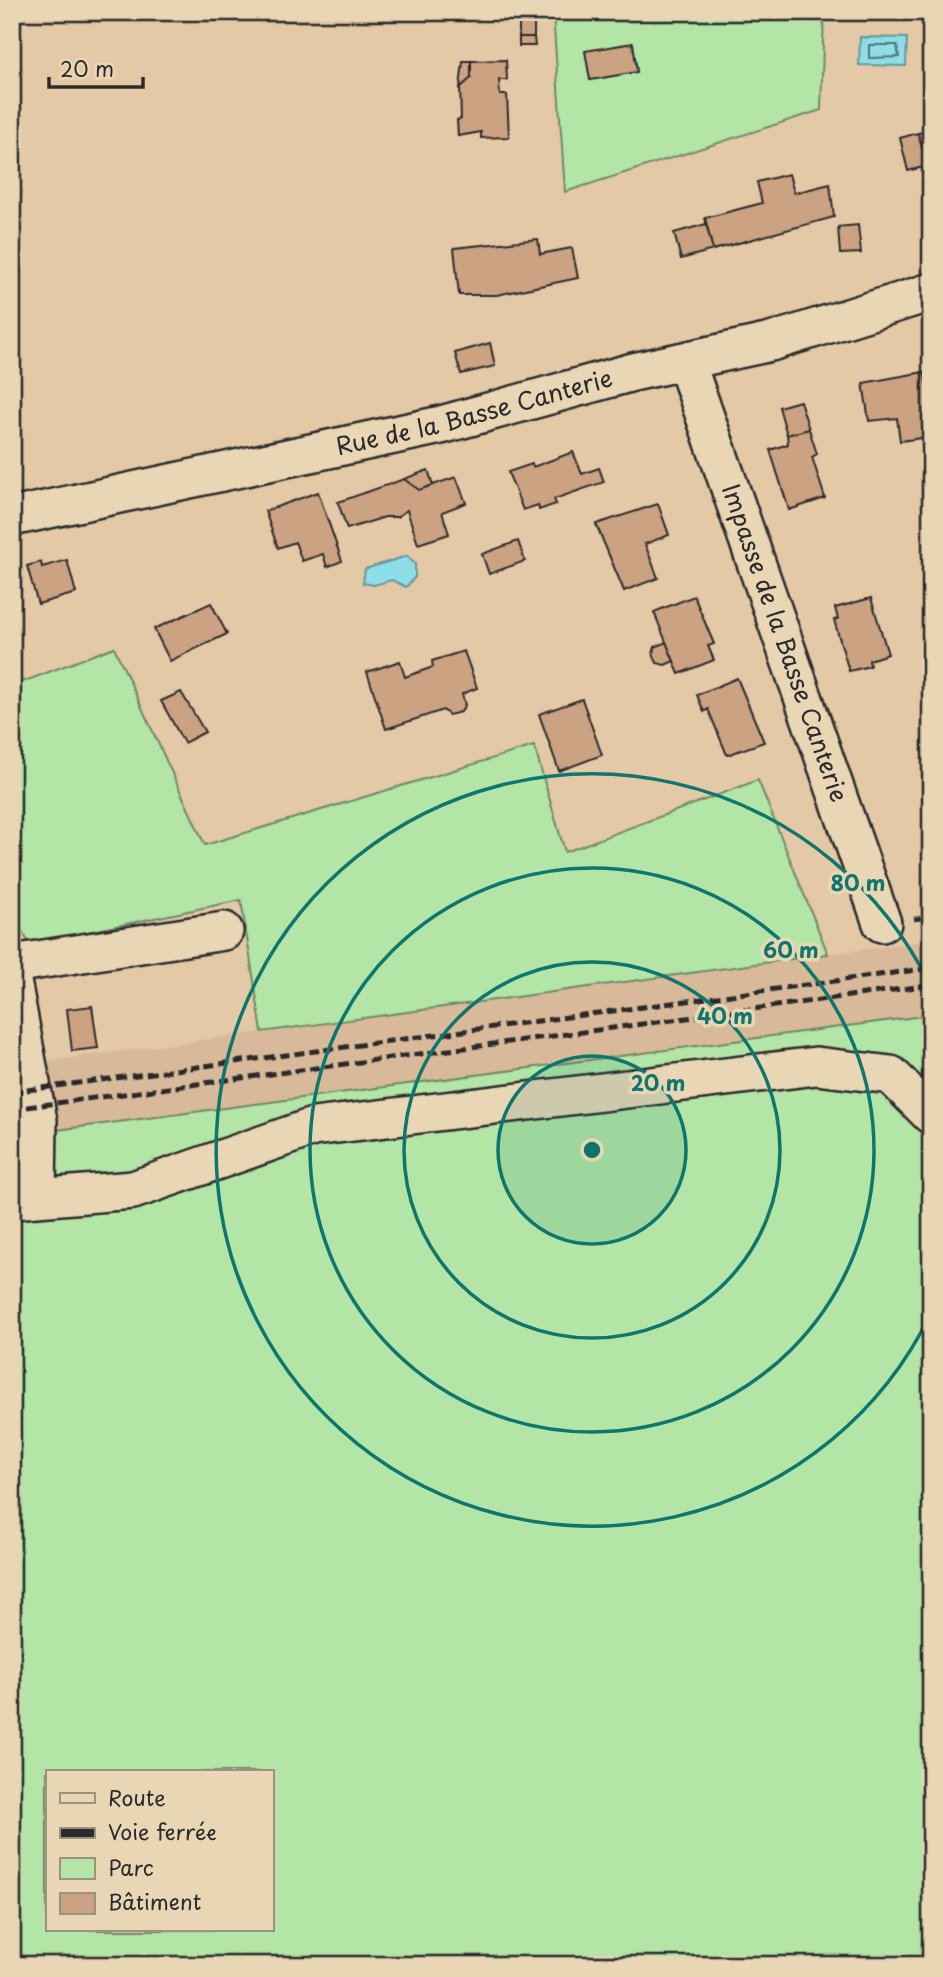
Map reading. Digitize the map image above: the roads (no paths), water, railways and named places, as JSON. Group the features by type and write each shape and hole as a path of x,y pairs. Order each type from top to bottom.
{"street":[{"name":"Rue de la Basse Canterie","path":"12,517 441,425 633,372 771,342 931,292"},
{"name":"Impasse de la Basse Canterie","path":"686,362 882,923"},
{"path":"12,964 224,931"},
{"path":"12,981 35,1106 25,1198 133,1190 313,1127 816,1066 891,1075 931,1115"}],"water":[{"path":"860,37 907,38 906,66 859,65"},
{"path":"407,556 415,564 415,577 406,587 392,580 374,585 363,583 365,569"}],"railway":[{"path":"12,1092 931,968"},
{"path":"12,1109 931,985"}]}
